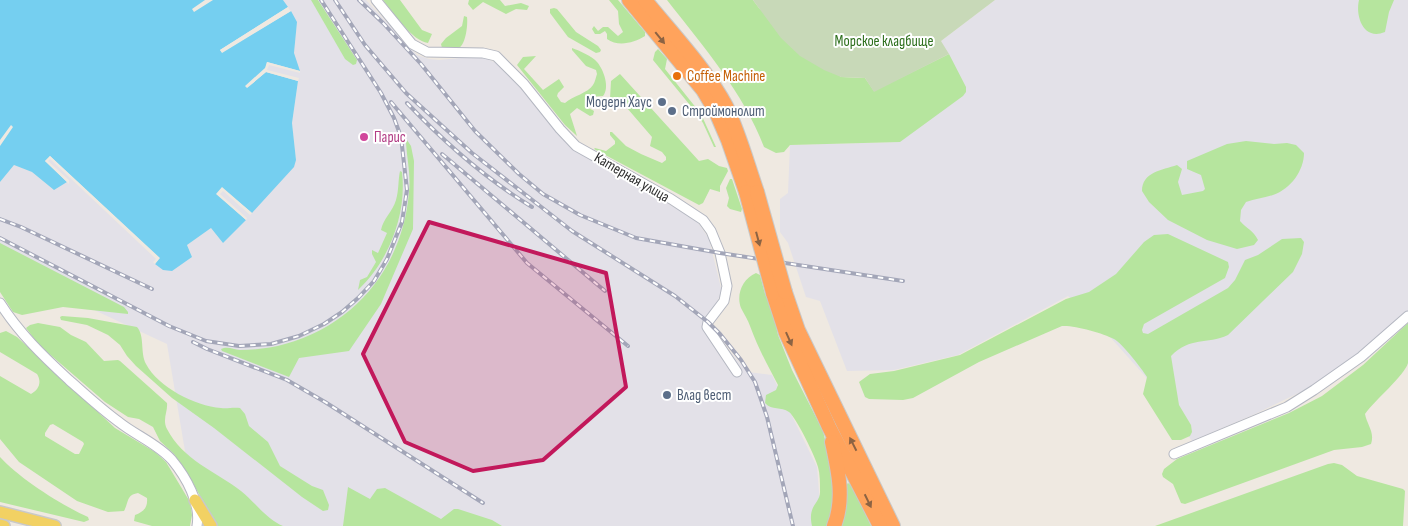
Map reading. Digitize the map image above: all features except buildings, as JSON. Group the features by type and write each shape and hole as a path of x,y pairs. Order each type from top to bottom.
{"highway":[{"path":"629,0 703,90 716,112 751,192"},
{"path":"644,0 712,82 726,106 736,129 751,192 779,292 786,333 830,427 880,526"},
{"path":"779,292 893,526"},
{"path":"830,427 840,482 839,503 834,526"},
{"path":"875,488 899,526"}],"main road":[{"path":"195,500 211,526"},
{"path":"0,512 55,526"},
{"path":"0,525 4,526"}],"street":[{"name":"Катерная улица","path":"376,0 412,44 427,52 484,53 496,56 524,84 576,146 671,199 703,220 711,231 720,253 727,286 724,301 707,326 737,372"},
{"path":"0,303 21,333 82,391 118,422 171,459 195,500 198,516 196,526"},
{"path":"1174,454 1287,407 1361,357 1408,316"}],"highlighted area":[{"path":"429,222 606,273 626,387 543,460 473,471 405,442 363,354"}],"shaded area":[{"path":"283,0 366,0 417,55 439,60 481,56 498,64 540,105 571,146 697,221 709,239 722,292 714,307 703,321 748,372 772,375 817,467 820,504 815,526 222,526 189,475 167,344 0,266 0,182 14,165 32,172 54,190 45,161 50,156 172,270 192,257 187,245 211,228 223,243 216,194 222,187 296,160 292,123 298,81 266,72 267,62 294,53 297,22 222,53 287,7"},
{"path":"995,0 1408,0 1408,311 1402,319 1358,354 1311,387 1192,441 1145,376 1110,337 1068,296 958,355 894,370 847,371 820,301 806,297 788,243 780,232 780,199 788,193 790,145 900,142 950,57 941,41"}],"green space":[{"path":"311,0 318,0 357,60 356,64 353,65 345,59"},
{"path":"383,0 400,0 422,30 432,34 428,43 409,32"},
{"path":"469,0 500,0 505,6 521,3 529,6 527,10 516,9 506,14 483,2 473,10 468,4"},
{"path":"609,0 618,0 645,32 645,36 636,41 616,43 607,39 605,31 595,34 592,29 594,26 598,31 603,27 608,27 618,36 623,32 619,24 618,11"},
{"path":"667,0 753,0 759,8 841,77 865,78 874,91 949,54 966,87 966,92 900,142 790,145 784,152 776,153 764,147 734,88"},
{"name":"Морское кладбище","path":"753,0 995,0 941,41 949,54 874,92 865,78 841,77 824,70 800,56 781,38"},
{"path":"1359,0 1394,0 1389,12 1385,32 1378,34 1366,30 1358,13"},
{"path":"550,9 557,9 576,32 598,46 601,50 600,52 596,53 568,37 550,13"},
{"path":"464,16 467,17 467,24 465,38 461,46 455,49 442,48 441,44 446,38 462,26"},
{"path":"572,48 597,62 604,74 606,84 603,96 588,97 586,100 587,107 594,111 593,115 590,116 577,108 570,114 577,136 565,125 517,65 523,57 536,56 524,69 543,90 559,79 564,87 557,96 561,102 565,103 591,88 597,74 596,70 586,66"},
{"path":"658,49 667,59 665,69 701,114 716,147 714,147 703,123 694,110 653,60"},
{"path":"620,74 699,161 708,159 719,166 727,168 728,171 720,186 720,192 710,189 703,203 699,205 594,149 606,151 615,144 610,135 610,132 612,132 626,146 641,154 662,163 666,160 662,152 650,146 652,137 621,101 610,99 611,81"},
{"path":"407,140 411,146 414,161 413,229 381,304 349,351 299,358 289,377 222,351 221,349 226,348 240,350 269,348 311,335 334,322 372,288 386,267 397,244 405,219 409,186"},
{"path":"1246,141 1274,144 1287,143 1296,145 1304,153 1302,166 1291,184 1273,195 1246,202 1241,210 1240,221 1258,240 1254,245 1237,249 1207,240 1168,220 1149,202 1142,191 1145,180 1149,176 1159,170 1177,165 1182,169 1178,182 1182,195 1203,191 1205,189 1201,175 1187,169 1187,161 1227,144"},
{"path":"400,171 402,172 403,188 402,204 394,236 379,265 358,290 360,280 367,277 376,262 372,250 378,253 387,233 381,230 396,200"},
{"path":"730,179 732,179 742,209 741,212 730,209 727,206 729,198 726,188"},
{"path":"1168,234 1228,262 1229,267 1225,278 1144,324 1143,333 1148,334 1228,288 1235,280 1245,260 1258,255 1282,239 1301,238 1304,242 1302,254 1293,272 1228,335 1192,343 1171,356 1179,405 1191,425 1192,432 1190,436 1181,440 1172,440 1143,394 1147,377 1122,346 1109,337 1074,327 1062,326 979,362 913,398 903,400 869,399 865,397 859,382 870,374 894,371 960,355 1066,299 1089,292 1116,274 1144,242 1154,235"},
{"path":"0,243 124,307 128,314 63,307 22,315 13,312 0,292"},
{"path":"756,273 760,275 765,294 773,312 778,335 792,370 823,431 835,482 834,503 827,526 812,526 811,513 820,495 820,478 816,462 805,438 789,412 771,407 765,403 766,395 776,390 778,385 759,349 741,308 739,298 744,283"},
{"path":"60,317 88,318 137,327 141,335 144,360 159,380 178,394 200,404 221,408 240,408 245,414 249,426 268,442 280,466 312,486 323,490 329,505 328,510 323,511 302,497 214,428 172,398 136,366 120,345 108,335 87,325 61,320"},
{"path":"38,323 60,327 86,342 104,361 120,361 167,403 165,419 167,429 182,449 200,464 241,491 266,515 283,526 217,526 186,471 174,454 160,441 153,427 139,419 128,417 105,402 39,345 26,328"},
{"path":"1408,323 1408,363 1406,368 1365,414 1371,432 1371,444 1362,447 1334,450 1185,504 1181,503 1173,484 1163,477 1164,469 1177,459 1289,413 1322,396 1363,365"},
{"path":"6,331 17,337 115,428 155,452 166,462 190,502 192,515 190,526 152,526 134,521 135,515 144,509 147,504 147,498 138,493 131,495 124,511 108,512 77,501 19,462 0,439 0,376 31,394 38,388 39,380 37,374 0,352 0,333","holes":["53,424 84,444 79,454 75,454 45,436 45,433 50,425"]},
{"path":"0,457 29,482 53,498 88,517 89,520 84,522 0,502"},
{"path":"1328,464 1342,465 1357,476 1403,489 1405,491 1403,526 1155,526"},
{"path":"848,483 852,486 871,526 840,526 846,485"},
{"path":"348,487 370,499 377,489 385,488 441,519 454,509 458,509 492,520 502,526 343,526"}],"water":[{"path":"0,0 205,0 192,9 194,12 213,0 283,0 288,7 220,50 222,52 291,11 297,22 294,53 300,71 267,62 266,68 247,88 266,72 298,81 292,123 296,160 294,167 252,213 222,188 217,194 246,220 223,243 211,228 187,245 192,257 172,271 163,270 155,264 159,258 50,156 45,161 67,182 54,190 32,172 14,165 0,182 0,146 13,127 11,125 0,140"}],"pier":[{"path":"288,7 291,11 222,53 220,50"},
{"path":"267,62 300,71 300,73 269,65 267,70 299,78 298,81 266,72 247,88 245,86 265,68"},
{"path":"50,156 160,258 155,264 153,262 156,259 50,159 48,161 69,180 69,184 45,161"},
{"path":"222,187 252,213 250,215 223,191 220,194 247,218 246,220 216,194"}],"railway":[{"path":"0,238 169,326 206,341 239,346 271,344 299,336 324,324 342,312 374,281 387,259 402,222 407,190 401,137 394,118 381,93 321,0"},
{"path":"335,0 365,45 406,93 472,153 572,231 675,296 720,334 741,360 755,382 767,417 793,526"},
{"path":"359,0 421,64 475,131 519,174 543,194 580,215 636,238 903,281"},
{"path":"391,102 527,263 628,346"},
{"path":"407,103 466,159 532,207"},
{"path":"442,154 605,291"},
{"path":"0,219 21,227 152,289"},
{"path":"193,342 287,380 325,402 483,503"}],"place":[{"name":"Coffee Machine","path":"677,76"},
{"name":"Модерн Хаус","path":"662,102"},
{"name":"Строймонолит","path":"672,111"},
{"name":"Парис","path":"364,137"},
{"name":"Влад вест","path":"667,395"}]}
